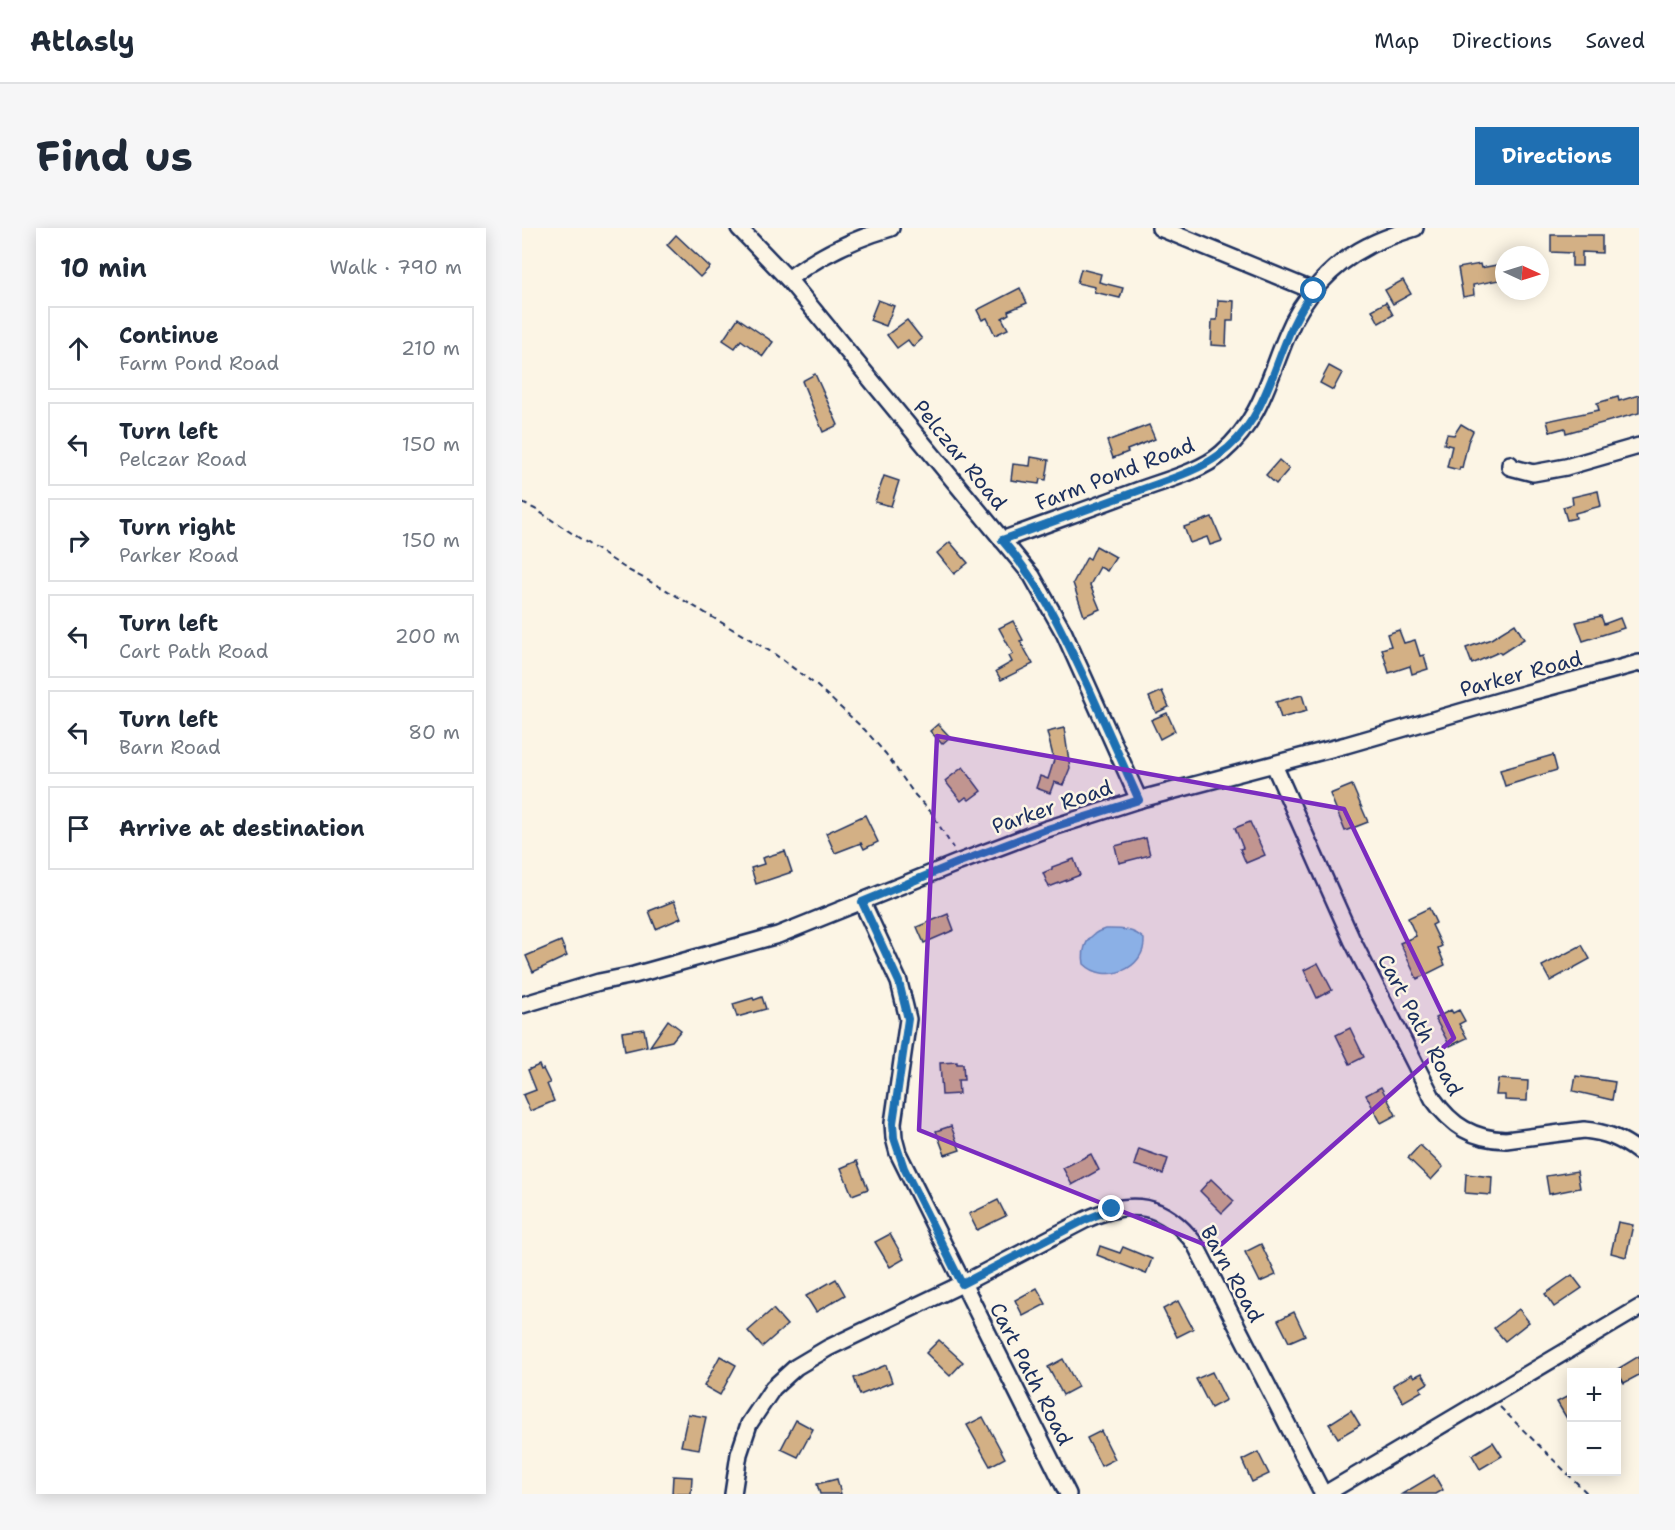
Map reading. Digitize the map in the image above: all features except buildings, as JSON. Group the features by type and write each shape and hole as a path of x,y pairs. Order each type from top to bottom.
{"street":[{"name":"Pelczar Road","path":"740,228 789,279 1025,567 1042,592 1064,633 1139,800"},
{"path":"789,279 807,264 834,249 891,228"},
{"path":"1160,228 1314,291"},
{"name":"Farm Pond Road","path":"1002,540 1183,474 1220,455 1253,418 1298,312 1314,291 1337,266 1367,246 1415,228"},
{"path":"1510,465 1510,467 1533,473 1566,467 1639,446"},
{"name":"Parker Road","path":"522,1005 599,982 754,943 795,929 958,862 1044,830 1139,800 1274,765 1639,663"},
{"name":"Cart Path Road","path":"1274,765 1361,958 1433,1099 1449,1119 1470,1133 1494,1140 1584,1130 1596,1131 1620,1139 1639,1152"},
{"name":"Cart Path Road","path":"862,902 899,982 908,1019 893,1123 894,1138 904,1168 1068,1494"},
{"name":"Barn Road","path":"733,1494 739,1454 749,1424 764,1399 783,1378 819,1353 1099,1214 1126,1207 1157,1212 1173,1220 1195,1244 1324,1494"},
{"path":"1324,1494 1639,1308"}],"path":[{"path":"522,503 535,509 628,570 773,653 816,685 865,730 886,754 915,795 931,812 950,843 958,862"},
{"path":"1490,1397 1588,1494"}],"highlighted area":[{"path":"937,736 1344,809 1454,1038 1216,1249 919,1130"}],"water":[{"path":"1105,929 1131,931 1144,939 1143,950 1138,959 1123,971 1103,973 1084,964 1083,958 1087,942 1094,934"}],"route":[{"path":"1112,1209 1085,1220 962,1284 904,1168 894,1138 893,1123 908,1019 899,982 862,902 1044,830 1139,800 1064,633 1032,576 1002,540 1183,474 1220,455 1253,418 1298,312 1314,291"}]}
